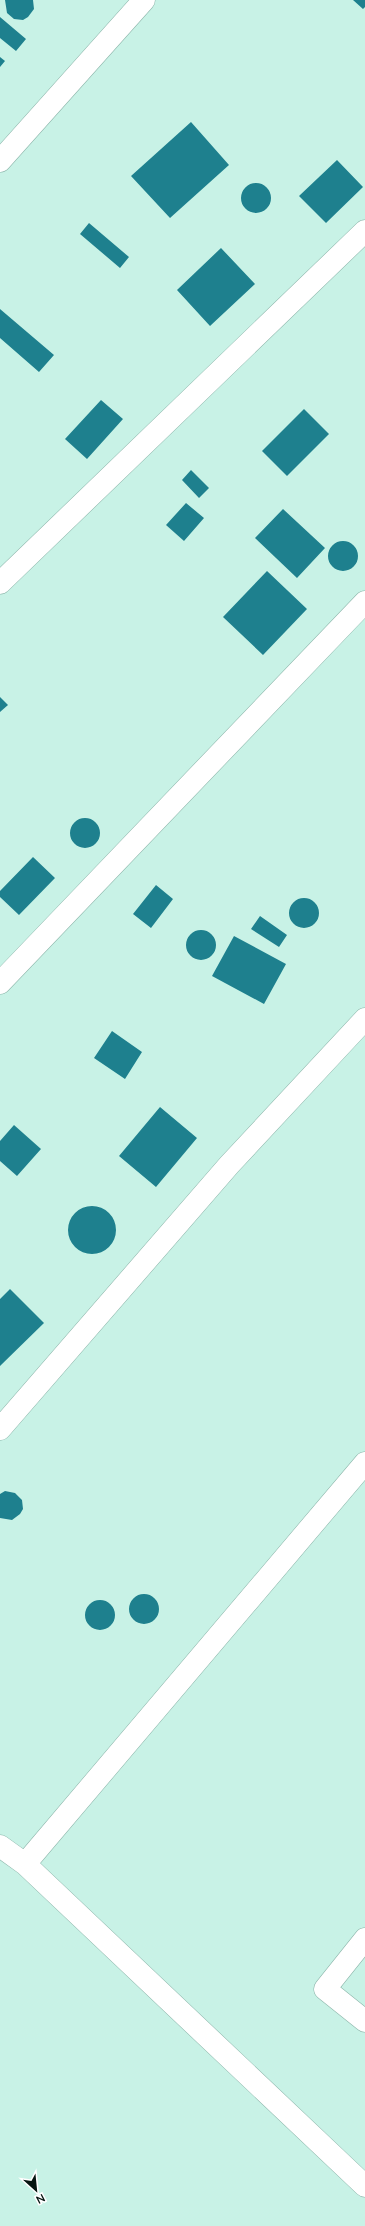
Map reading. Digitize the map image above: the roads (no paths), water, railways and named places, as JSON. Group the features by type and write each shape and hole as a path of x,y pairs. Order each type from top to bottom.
{"street":[{"path":"0,161 144,0"},
{"path":"0,583 365,231"},
{"path":"0,983 365,602"},
{"path":"0,1429 229,1164 365,1019"},
{"path":"25,1864 365,1463"},
{"path":"0,1846 25,1864 365,2186"},
{"path":"365,1939 324,1989 365,2021"}]}
